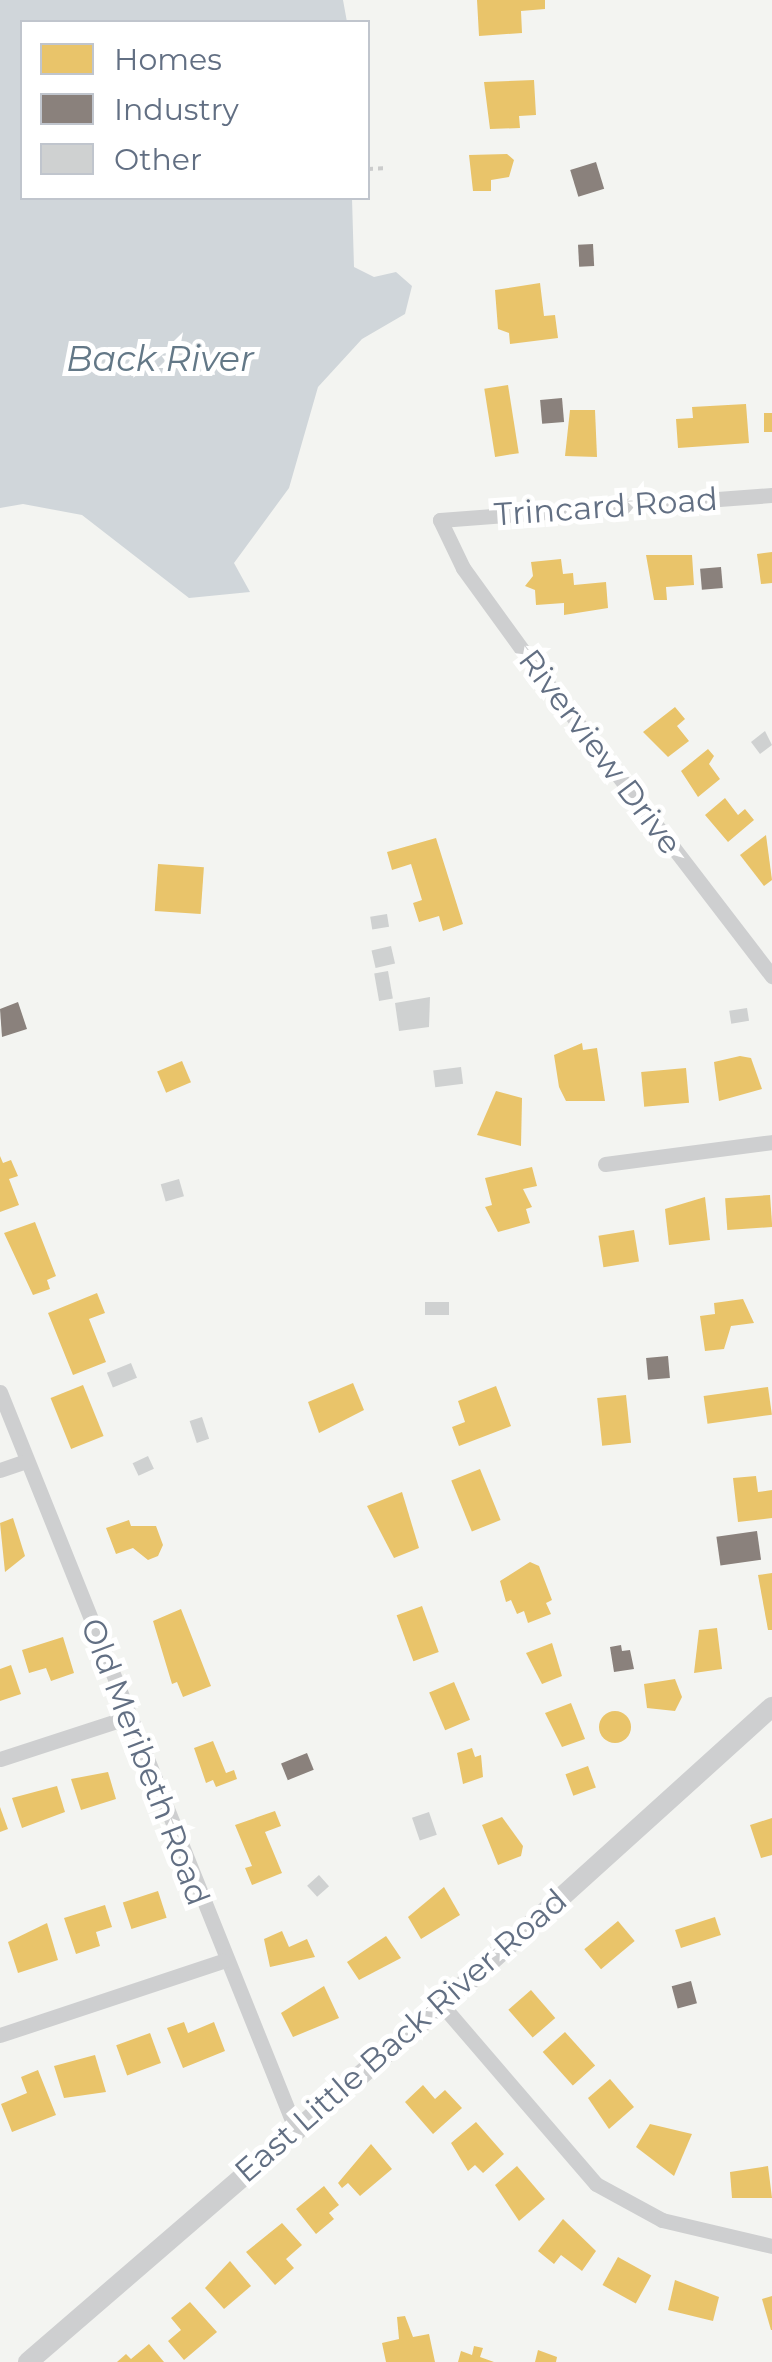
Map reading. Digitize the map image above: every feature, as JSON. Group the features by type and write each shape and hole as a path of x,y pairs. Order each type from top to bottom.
{"street":[{"name":"Trincard Road","path":"440,520 772,495"},
{"name":"Riverview Drive","path":"440,520 463,568 524,652 772,976"},
{"path":"605,1164 772,1142"},
{"name":"Old Meribeth Road","path":"0,1392 223,1961 296,2130"},
{"path":"0,1470 26,1461"},
{"name":"East Little Back River Road","path":"28,2362 442,2005 772,1707"},
{"path":"0,1759 128,1716"},
{"path":"0,2034 223,1961"},
{"path":"442,2005 596,2184 662,2220 772,2246"}],"path":[{"path":"370,170 388,168"}],"water":[{"name":"Back River","path":"0,0 343,0 347,20 20,20 20,200 352,200 354,267 374,277 396,272 412,286 405,314 362,339 318,387 289,488 234,563 250,592 189,598 82,515 23,504 0,508"}],"building: Homes":[{"path":"477,0 545,0 545,9 521,11 522,33 479,36"},
{"path":"534,80 536,115 519,116 520,128 490,129 484,82"},
{"path":"507,154 514,160 509,177 491,180 491,191 473,191 469,155"},
{"path":"540,283 544,316 555,315 558,338 510,344 509,333 498,329 495,290"},
{"path":"508,385 519,453 495,457 484,389"},
{"path":"746,404 749,443 678,448 676,419 693,418 692,407"},
{"path":"570,410 595,410 597,457 565,456"},
{"path":"764,413 772,413 772,432 764,432"},
{"path":"772,552 772,583 761,584 757,554"},
{"path":"646,555 692,555 694,585 666,587 667,600 654,600"},
{"path":"561,559 563,574 573,573 574,585 606,582 608,608 564,615 564,603 536,605 535,590 525,586 533,576 531,562"},
{"path":"675,707 685,719 677,726 689,741 668,757 643,732"},
{"path":"708,749 714,756 709,764 720,779 698,797 681,771"},
{"path":"725,798 738,815 745,809 754,820 728,842 705,815"},
{"path":"766,835 772,880 764,886 740,855"},
{"path":"436,838 463,924 443,931 439,916 419,922 413,903 422,900 411,864 392,870 387,852"},
{"path":"158,864 204,867 201,914 155,911"},
{"path":"582,1043 583,1050 597,1048 605,1101 566,1101 559,1087 554,1055"},
{"path":"740,1056 751,1058 762,1089 719,1101 714,1062"},
{"path":"182,1061 191,1082 166,1093 157,1072"},
{"path":"686,1068 689,1103 644,1107 641,1072"},
{"path":"496,1091 522,1098 521,1146 477,1135"},
{"path":"0,1156 3,1163 11,1160 18,1176 9,1179 19,1205 0,1212"},
{"path":"532,1167 537,1186 523,1189 532,1207 526,1209 530,1223 498,1232 485,1207 492,1205 485,1178"},
{"path":"770,1195 772,1227 727,1230 725,1198"},
{"path":"705,1197 710,1240 669,1245 665,1209"},
{"path":"35,1222 56,1276 47,1280 50,1289 33,1295 4,1233"},
{"path":"634,1230 639,1262 603,1267 598,1236"},
{"path":"97,1293 105,1313 89,1319 106,1362 73,1375 48,1313"},
{"path":"743,1299 754,1323 731,1326 724,1349 705,1351 700,1316 715,1314 714,1303"},
{"path":"353,1383 364,1410 319,1433 308,1402"},
{"path":"83,1385 104,1436 71,1449 51,1398"},
{"path":"496,1386 511,1426 459,1446 452,1427 465,1422 458,1401"},
{"path":"768,1387 772,1415 708,1424 704,1396"},
{"path":"626,1395 631,1443 602,1446 597,1398"},
{"path":"480,1469 501,1520 472,1532 451,1481"},
{"path":"756,1476 758,1492 772,1490 772,1518 738,1522 733,1478"},
{"path":"402,1492 419,1548 394,1558 367,1506"},
{"path":"13,1518 25,1556 5,1572 0,1523"},
{"path":"129,1520 131,1526 156,1526 163,1545 158,1556 148,1560 133,1548 116,1554 106,1528"},
{"path":"530,1562 539,1566 552,1600 546,1603 551,1614 528,1623 524,1611 517,1614 511,1600 506,1602 500,1581"},
{"path":"772,1573 772,1630 768,1630 758,1575"},
{"path":"422,1606 439,1652 413,1661 397,1615"},
{"path":"181,1609 211,1686 183,1697 177,1682 172,1684 153,1621"},
{"path":"717,1628 722,1669 694,1673 699,1630"},
{"path":"63,1637 74,1673 51,1681 46,1668 29,1673 22,1650"},
{"path":"552,1643 562,1676 542,1684 526,1653"},
{"path":"11,1665 21,1694 0,1701 0,1669"},
{"path":"675,1679 682,1697 675,1711 647,1708 644,1684"},
{"path":"454,1682 470,1720 445,1730 429,1693"},
{"path":"571,1703 585,1739 562,1747 545,1713"},
{"path":"615,1711 626,1716 631,1727 626,1738 615,1743 604,1738 599,1727 604,1716"},
{"path":"213,1741 226,1773 234,1770 237,1779 216,1787 213,1780 206,1783 194,1748"},
{"path":"472,1748 475,1757 481,1755 483,1777 463,1784 457,1753"},
{"path":"588,1766 596,1788 573,1796 565,1774"},
{"path":"108,1772 116,1799 81,1810 71,1779"},
{"path":"57,1786 65,1812 22,1828 12,1798"},
{"path":"0,1807 8,1829 0,1832"},
{"path":"275,1811 281,1826 265,1832 282,1873 252,1885 245,1868 252,1866 235,1825"},
{"path":"502,1817 523,1846 521,1856 498,1865 482,1825"},
{"path":"772,1818 772,1855 761,1858 750,1825"},
{"path":"444,1887 460,1915 421,1939 408,1917"},
{"path":"158,1891 167,1918 131,1929 123,1902"},
{"path":"105,1905 112,1927 96,1932 100,1946 76,1954 64,1918"},
{"path":"715,1917 721,1935 681,1948 675,1930"},
{"path":"618,1921 635,1941 601,1969 584,1949"},
{"path":"47,1923 58,1960 18,1973 8,1942"},
{"path":"282,1931 289,1947 307,1939 315,1957 270,1967 264,1939"},
{"path":"386,1936 401,1958 359,1980 347,1962"},
{"path":"324,1986 339,2018 293,2037 281,2013"},
{"path":"531,1990 555,2018 533,2038 508,2010"},
{"path":"184,2022 188,2033 214,2022 225,2051 183,2068 167,2028"},
{"path":"565,2032 595,2065 573,2086 543,2052"},
{"path":"150,2033 161,2063 127,2075 116,2045"},
{"path":"95,2055 106,2092 64,2098 54,2066"},
{"path":"38,2070 56,2115 12,2132 1,2104 27,2093 21,2077"},
{"path":"610,2079 634,2107 609,2129 588,2098"},
{"path":"423,2085 435,2099 445,2090 462,2108 433,2134 405,2102"},
{"path":"476,2122 504,2154 483,2173 475,2165 468,2171 451,2143"},
{"path":"650,2124 692,2134 674,2176 636,2147"},
{"path":"371,2144 392,2169 360,2196 348,2183 342,2188 338,2183"},
{"path":"517,2166 545,2199 519,2221 495,2185"},
{"path":"768,2166 772,2198 732,2198 730,2172"},
{"path":"324,2186 339,2205 329,2213 334,2219 316,2234 296,2209"},
{"path":"563,2219 596,2251 582,2271 561,2255 554,2264 538,2251"},
{"path":"282,2223 302,2245 286,2259 294,2268 275,2285 246,2252"},
{"path":"618,2257 651,2275 636,2303 602,2285"},
{"path":"230,2261 251,2286 224,2309 205,2288"},
{"path":"675,2280 719,2297 713,2321 668,2310"},
{"path":"772,2296 772,2330 771,2330 762,2299"},
{"path":"190,2302 217,2332 184,2360 168,2341 181,2330 171,2318"},
{"path":"405,2316 413,2337 429,2334 435,2362 386,2362 382,2343 399,2339 397,2317"},
{"path":"149,2344 164,2362 117,2362 126,2354 131,2359"},
{"path":"474,2346 483,2348 480,2357 494,2362 458,2362 461,2351 472,2355"},
{"path":"538,2350 557,2357 556,2362 535,2362"}],"building: Industry":[{"path":"596,162 604,189 578,197 570,170"},
{"path":"593,244 594,266 579,267 578,245"},
{"path":"562,398 564,422 542,424 540,400"},
{"path":"721,567 723,588 702,590 700,569"},
{"path":"18,1002 27,1029 2,1037 0,1009"},
{"path":"668,1356 670,1378 648,1380 646,1358"},
{"path":"757,1531 761,1560 720,1565 716,1537"},
{"path":"621,1645 622,1651 630,1650 634,1669 614,1672 610,1647"},
{"path":"307,1753 314,1770 288,1780 281,1763"},
{"path":"691,1981 697,2003 678,2008 672,1986"}],"building: Other":[{"path":"765,731 772,745 760,754 751,742"},
{"path":"387,914 389,927 372,929 370,917"},
{"path":"391,946 395,964 376,968 372,950"},
{"path":"388,971 393,999 379,1001 374,973"},
{"path":"430,997 429,1027 399,1031 395,1003"},
{"path":"747,1008 749,1021 731,1024 729,1011"},
{"path":"461,1067 463,1084 435,1087 433,1070"},
{"path":"179,1179 184,1196 166,1202 161,1184"},
{"path":"425,1302 449,1302 449,1315 425,1315"},
{"path":"131,1363 137,1378 113,1388 107,1373"},
{"path":"202,1417 209,1439 197,1443 190,1421"},
{"path":"148,1456 154,1469 139,1476 133,1463"},
{"path":"429,1812 437,1835 420,1841 412,1818"},
{"path":"319,1875 329,1886 317,1897 307,1886"}]}
